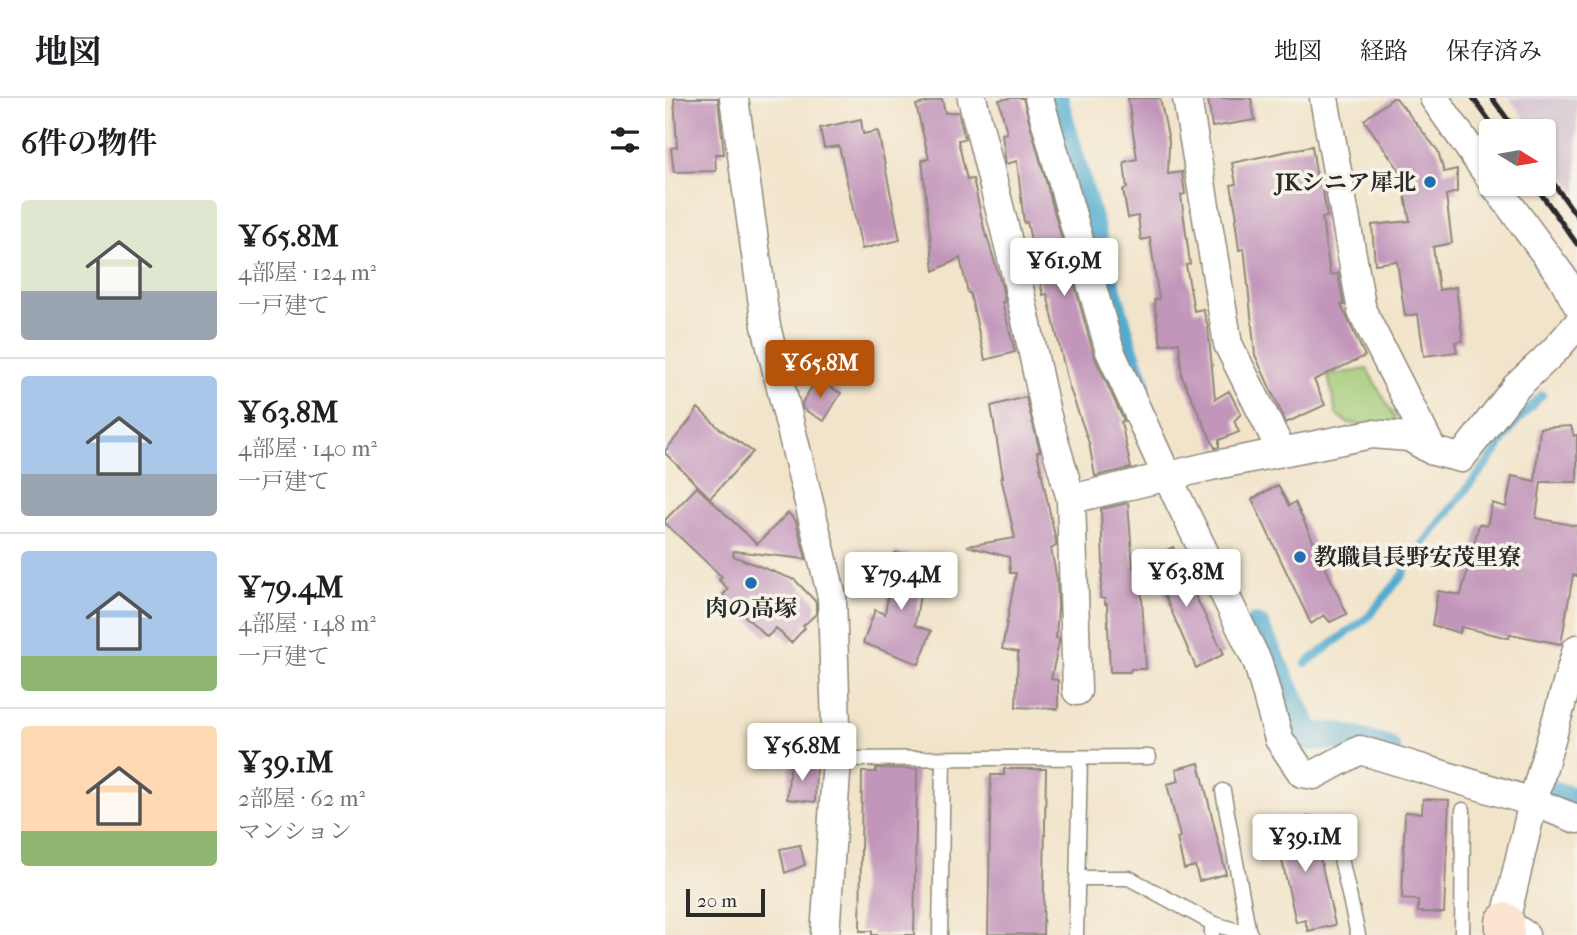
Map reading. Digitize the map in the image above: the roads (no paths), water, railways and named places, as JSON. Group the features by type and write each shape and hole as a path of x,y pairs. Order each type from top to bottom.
{"street":[{"path":"734,98 766,326 832,597 837,759 825,935"},
{"path":"972,98 1016,274 1046,413 1071,499 1077,691"},
{"path":"1039,98 1110,351 1167,477 1258,663 1279,739 1302,773 1314,775 1360,750 1533,802 1577,819"},
{"path":"1187,98 1228,344 1282,452"},
{"path":"1324,98 1362,311 1433,451"},
{"path":"1434,98 1479,162"},
{"path":"1503,196 1563,278 1577,304"},
{"path":"1071,499 1211,466 1372,434 1409,437 1433,451 1461,458 1516,387 1577,325"},
{"path":"1512,931 1533,802 1577,649"}],"lane":[{"path":"837,759 1149,757"},
{"path":"1076,935 1080,758"},
{"path":"940,935 943,759"},
{"path":"1077,878 1129,878 1212,929 1250,934 1223,792"},
{"path":"1462,935 1463,810"},
{"path":"1339,822 1340,854 1358,935"}],"waterway":[{"path":"1054,98 1125,351 1137,384"},
{"path":"1306,663 1368,617 1403,575 1408,563 1496,452 1514,425 1542,395"},
{"path":"1256,628 1309,737 1338,736 1387,750"},
{"path":"1550,794 1577,802"}],"railway":[{"path":"1473,98 1488,119"},
{"path":"1492,98 1507,119"},
{"path":"1556,187 1577,216"},
{"path":"1543,196 1577,244"}],"place":[{"name":"JKシニア犀北","path":"1430,182"},
{"name":"教職員長野安茂里寮","path":"1300,557"},
{"name":"肉の高塚","path":"751,583"}]}
